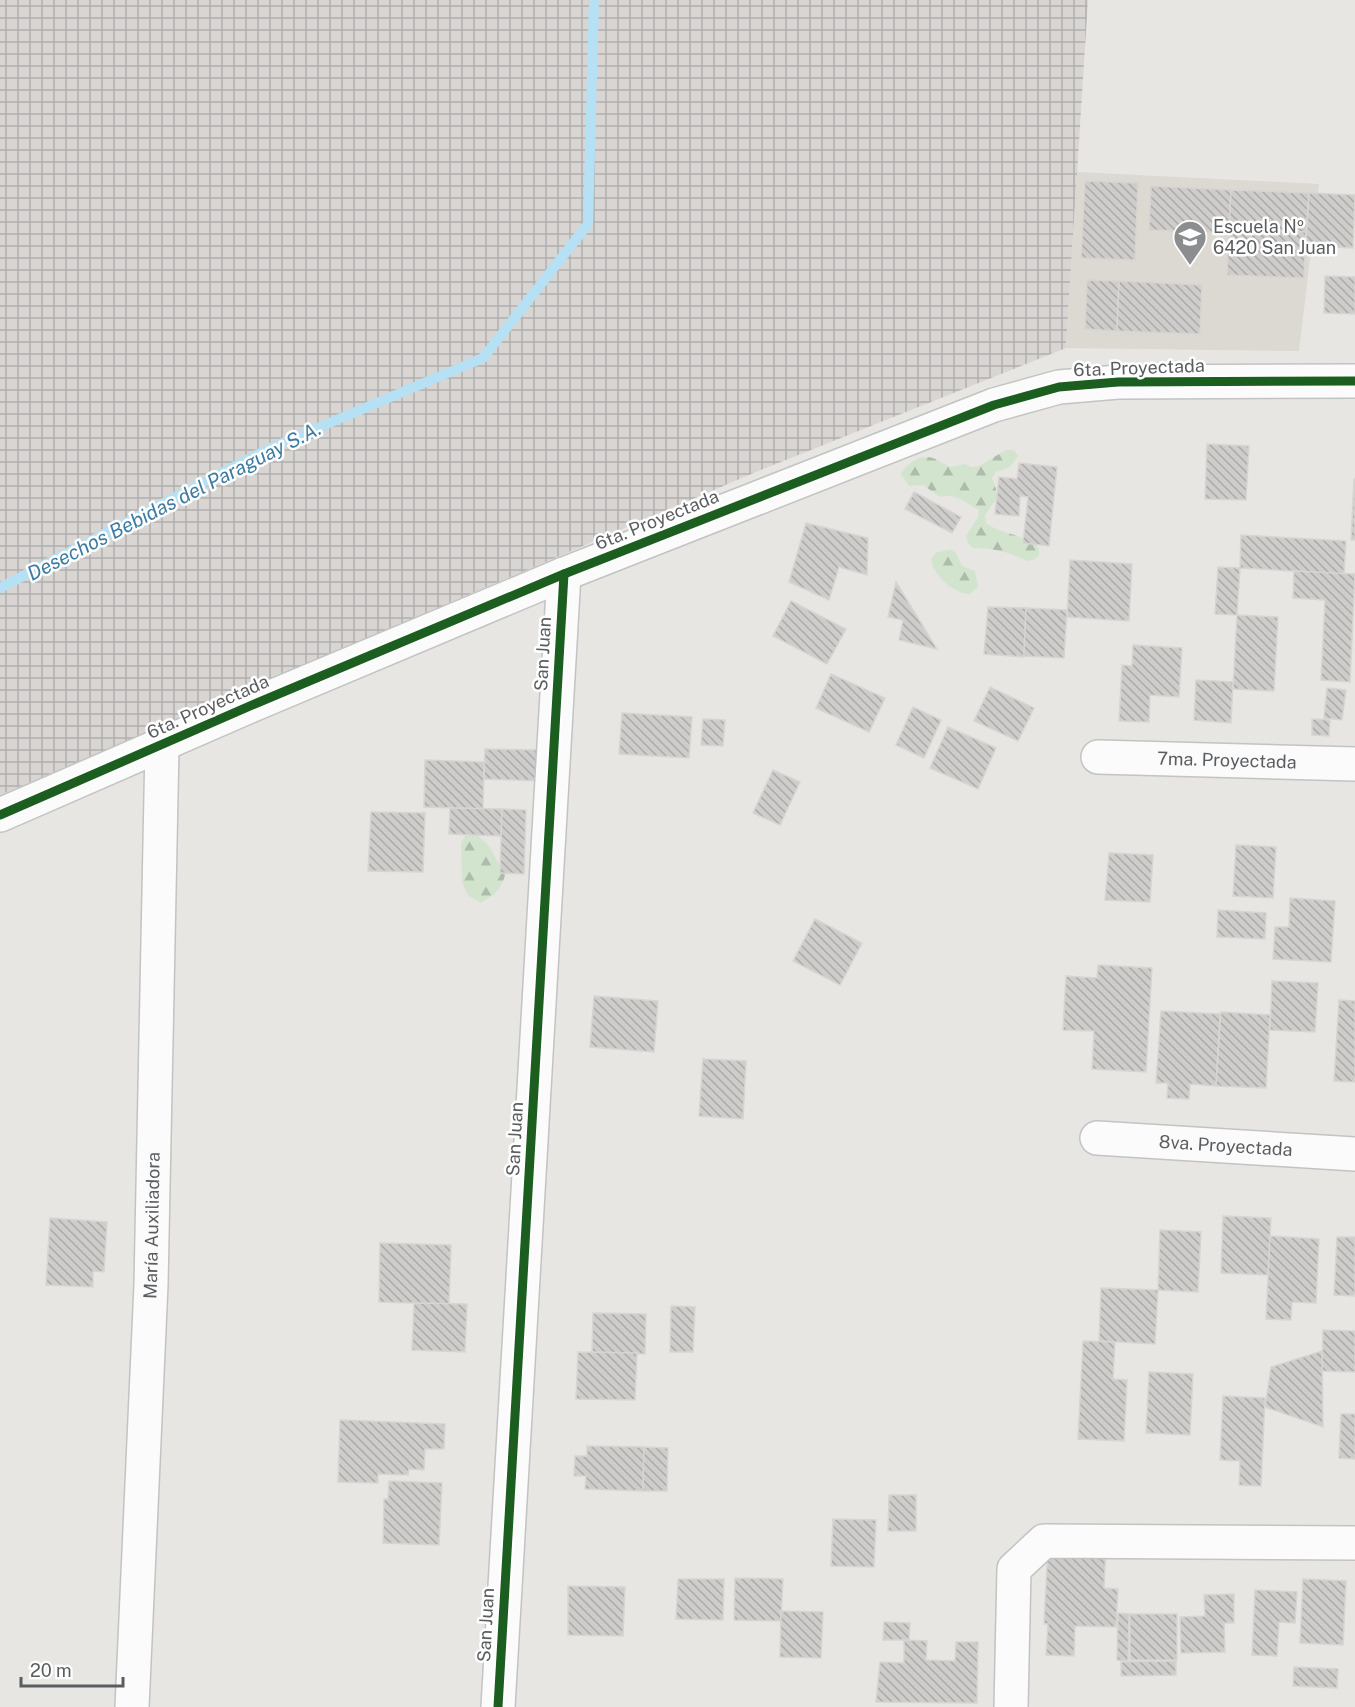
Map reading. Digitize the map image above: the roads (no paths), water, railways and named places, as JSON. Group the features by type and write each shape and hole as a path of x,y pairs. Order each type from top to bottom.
{"street":[{"name":"6ta. Proyectada","path":"0,815 257,703 564,574 994,405 1059,387 1118,382 1355,381"},
{"name":"San Juan","path":"498,1707 564,574"},
{"name":"María Auxiliadora","path":"132,1707 151,1285 162,746"},
{"name":"7ma. Proyectada","path":"1098,757 1355,764"},
{"name":"8va. Proyectada","path":"1097,1138 1355,1154"},
{"path":"1011,1707 1014,1569 1044,1541 1355,1543"}],"waterway":[{"name":"Desechos Bebidas del Paraguay S.A.","path":"0,588 268,449 483,358 588,224 594,0"}],"place":[{"name":"Escuela Nº 6420 San Juan","path":"1190,266"}]}
